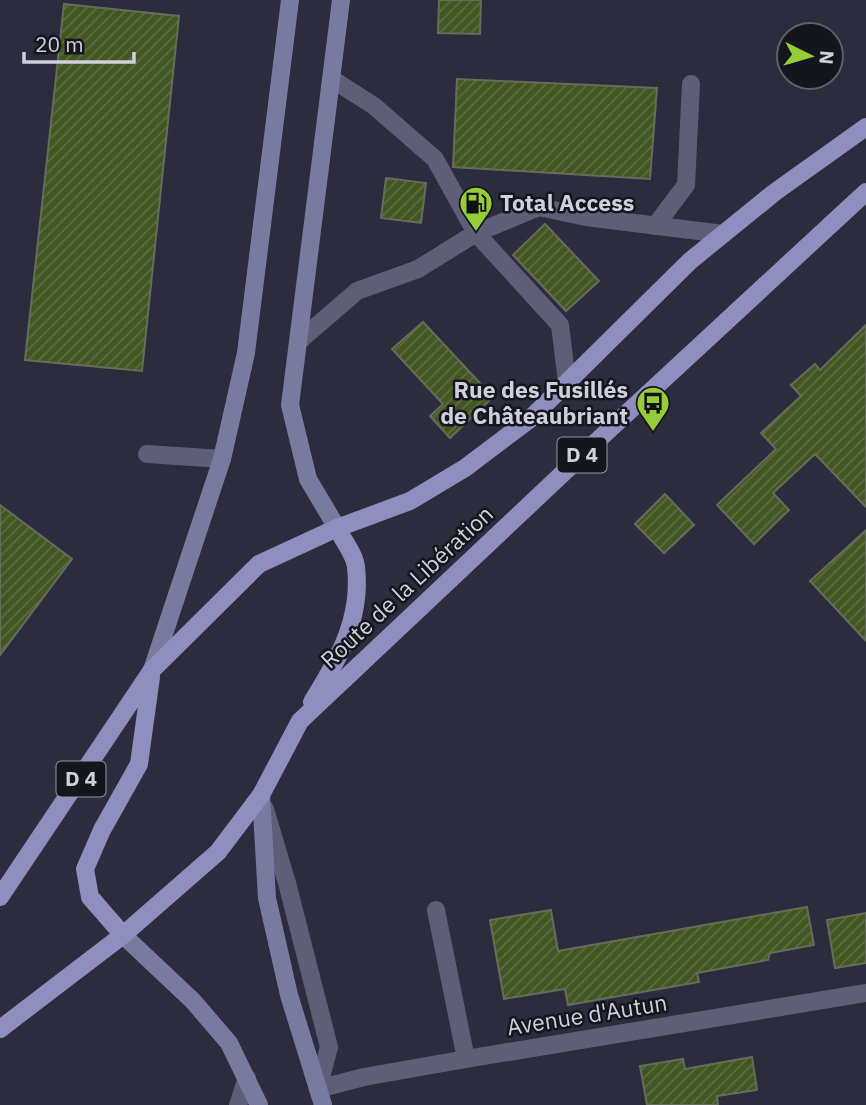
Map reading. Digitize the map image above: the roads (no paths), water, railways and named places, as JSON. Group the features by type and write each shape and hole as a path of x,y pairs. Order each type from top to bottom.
{"main road":[{"path":"259,1105 229,1043 193,1002 123,935 90,897 85,869 102,830 139,764 152,670 222,459 246,353 290,0"},
{"path":"300,721 336,662 355,617 356,565 308,479 290,405 341,0"},
{"name":"D 4","path":"0,897 152,670 258,564 337,528 410,501 465,468 530,419 690,261 775,192 866,127"},
{"name":"Route de la Libération","path":"0,1029 123,935 218,852 261,795 300,721 866,192"},
{"path":"261,795 264,884 289,995 320,1097"}],"street":[{"path":"332,79 374,106 435,159 476,233 560,325 567,382"},
{"path":"655,226 686,185 691,84"},
{"path":"298,342 357,291 418,269 476,233 538,207 586,217 723,234"},
{"path":"147,454 222,459"},
{"path":"261,795 287,883 329,1047 320,1097"},
{"path":"436,910 466,1059"},
{"name":"Avenue d'Autun","path":"320,1097 364,1077 866,993"},
{"path":"238,1105 247,1078"}],"place":[{"name":"Total Access","path":"476,233"},
{"name":"Rue des Fusillés de Châteaubriant","path":"653,433"}]}
